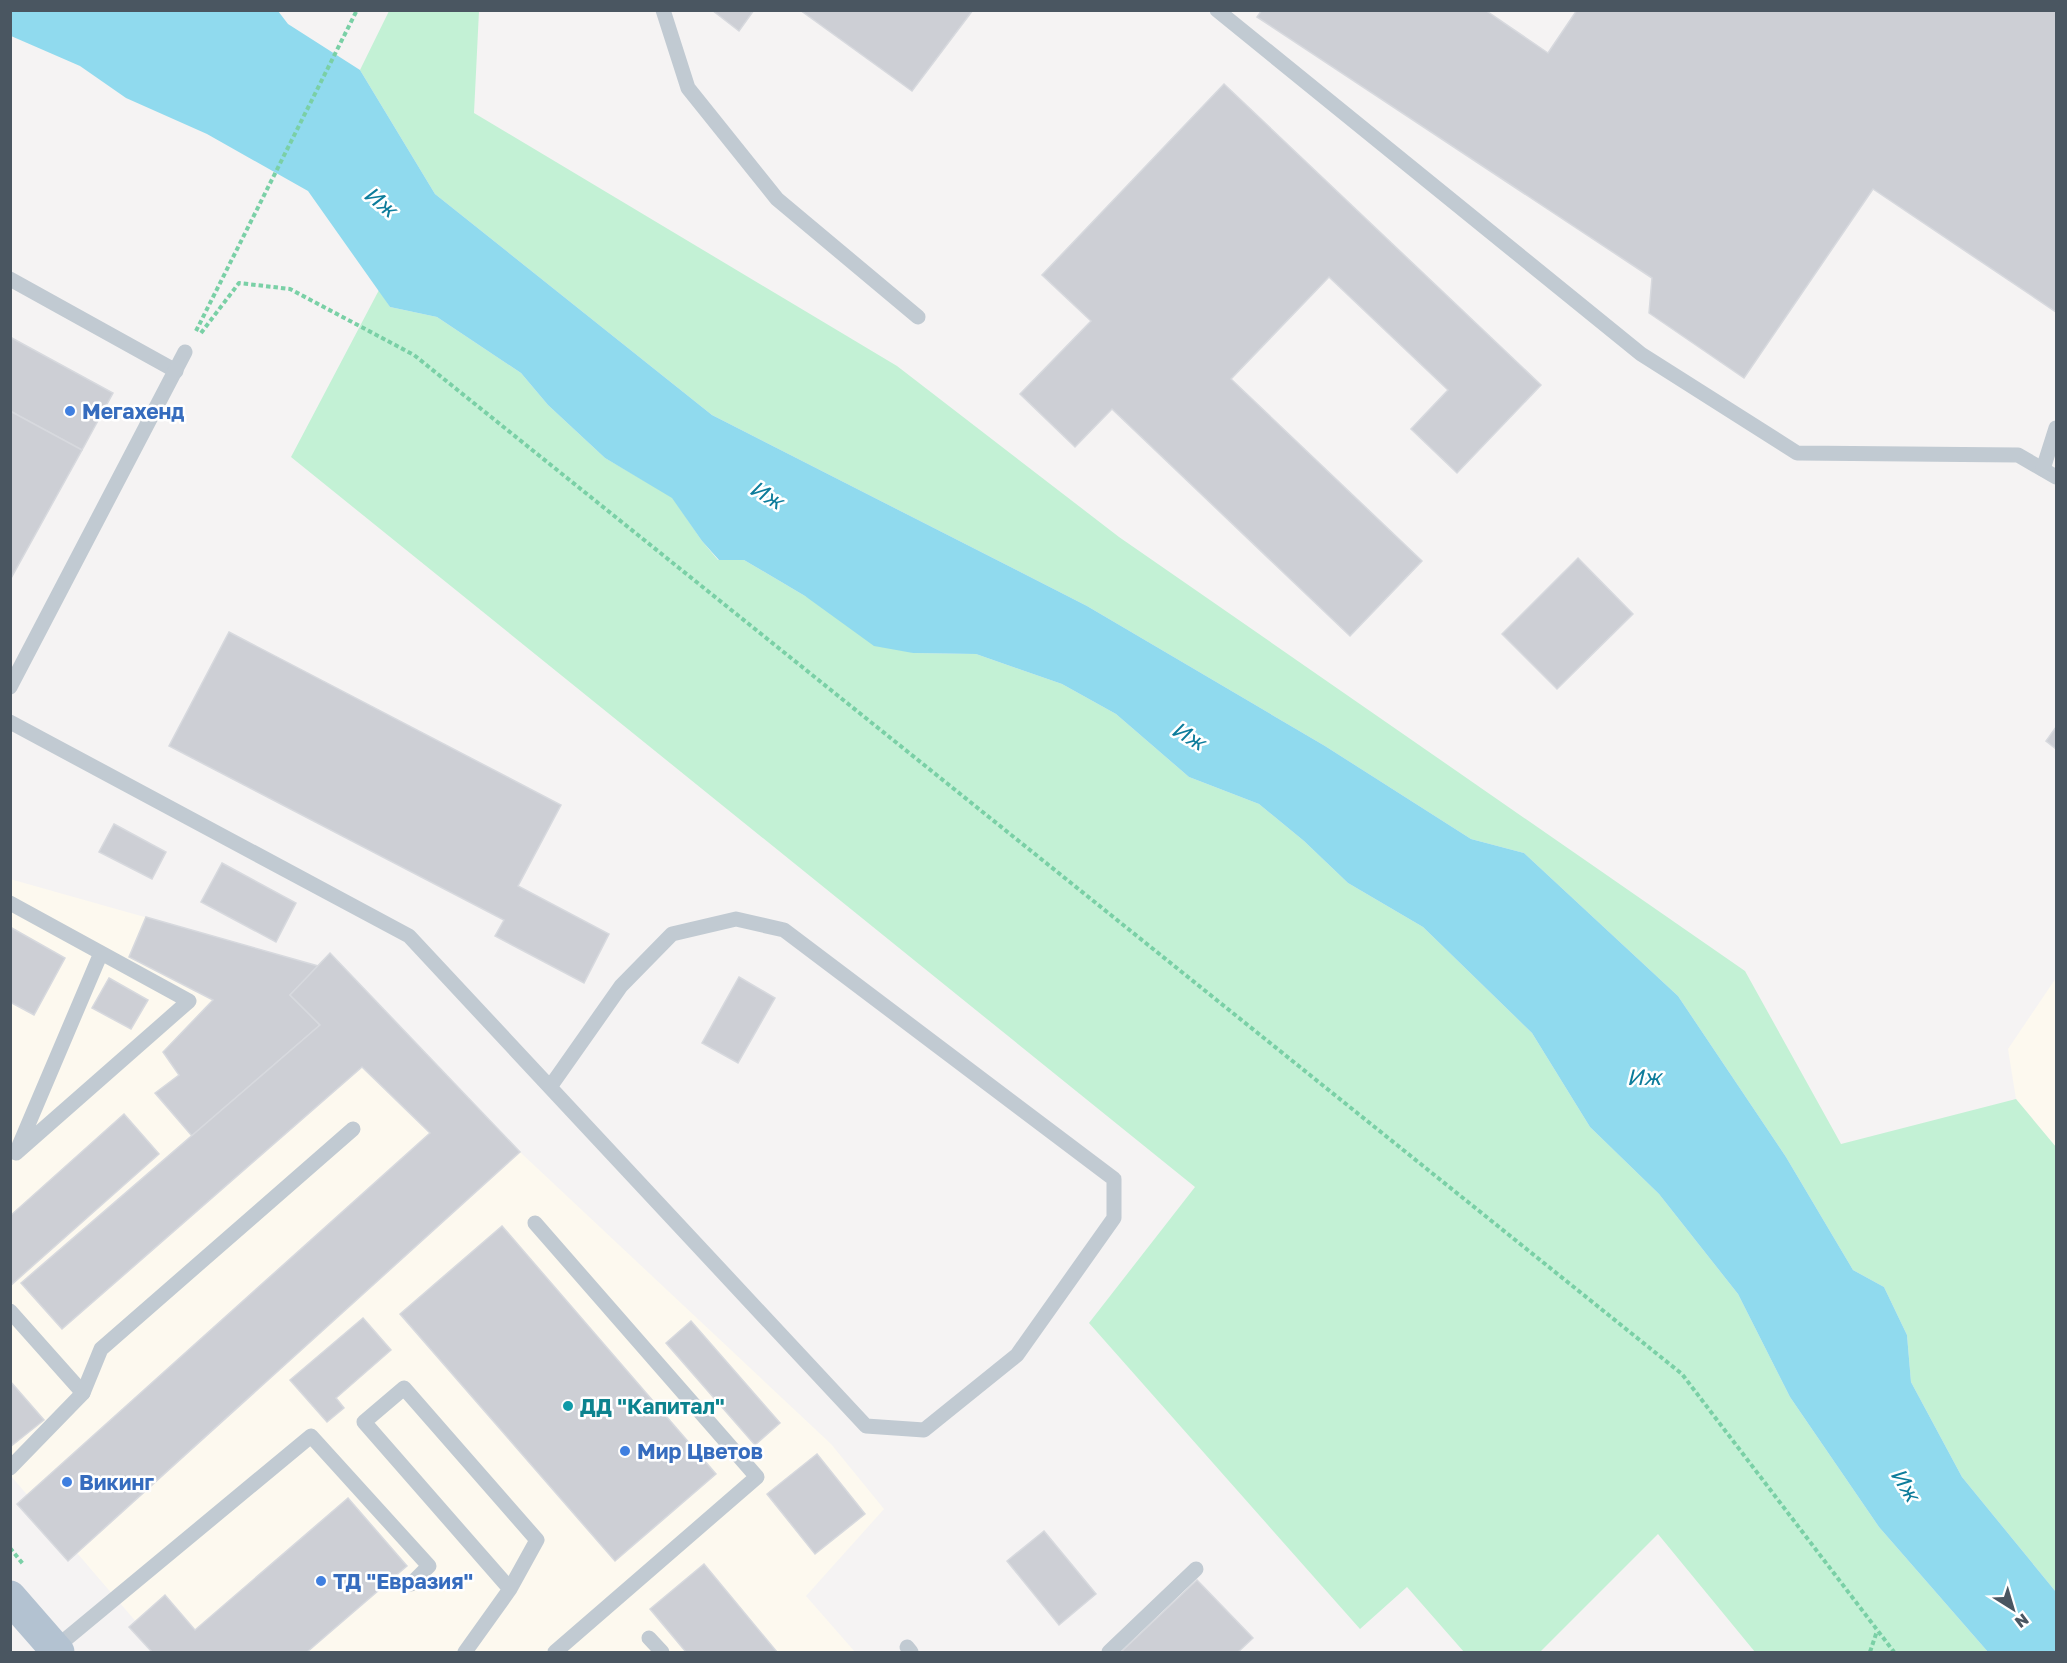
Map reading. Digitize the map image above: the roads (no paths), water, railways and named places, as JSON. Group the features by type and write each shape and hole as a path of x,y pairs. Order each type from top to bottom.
{"main road":[{"path":"10,1597 56,1651"}],"lane":[{"path":"663,10 688,88 777,199 918,316"},
{"path":"1217,10 1641,354 1797,453 2018,455 2056,477"},
{"path":"10,279 176,371"},
{"path":"10,687 185,352"},
{"path":"2043,469 2056,428"},
{"path":"10,723 409,936 866,1426 924,1430 1017,1355 1114,1218 1114,1179 784,930 736,919 672,934 621,987 550,1087"},
{"path":"10,903 101,953 189,1002 16,1153 101,953"},
{"path":"10,1468 83,1393 101,1349 353,1129"},
{"path":"535,1223 757,1477 555,1653"},
{"path":"10,1311 83,1393"},
{"path":"465,1653 510,1589 537,1540 404,1388 364,1422 510,1589"},
{"path":"56,1651 312,1436 429,1566 411,1584"},
{"path":"1109,1653 1196,1569"},
{"path":"649,1638 662,1653"}],"water":[{"name":"Иж","path":"11,10 278,11 288,24 360,70 435,194 712,415 1087,606 1325,746 1471,839 1524,853 1678,996 1786,1157 1853,1270 1884,1287 1907,1335 1911,1382 1962,1477 2056,1592 2056,1652 1988,1652 1879,1527 1790,1397 1738,1294 1659,1194 1590,1127 1532,1033 1423,927 1348,883 1304,841 1259,804 1189,777 1116,714 1062,684 976,654 913,653 874,646 805,596 744,560 719,560 702,541 672,498 605,458 548,405 521,373 437,317 390,307 308,191 207,134 126,98 80,66 11,36"}],"place":[{"name":"Мегахенд","path":"70,411"},
{"name":"ДД \"Капитал\"","path":"568,1406"},
{"name":"Мир Цветов","path":"625,1451"},
{"name":"Викинг","path":"67,1482"},
{"name":"ТД \"Евразия\"","path":"321,1581"}]}
